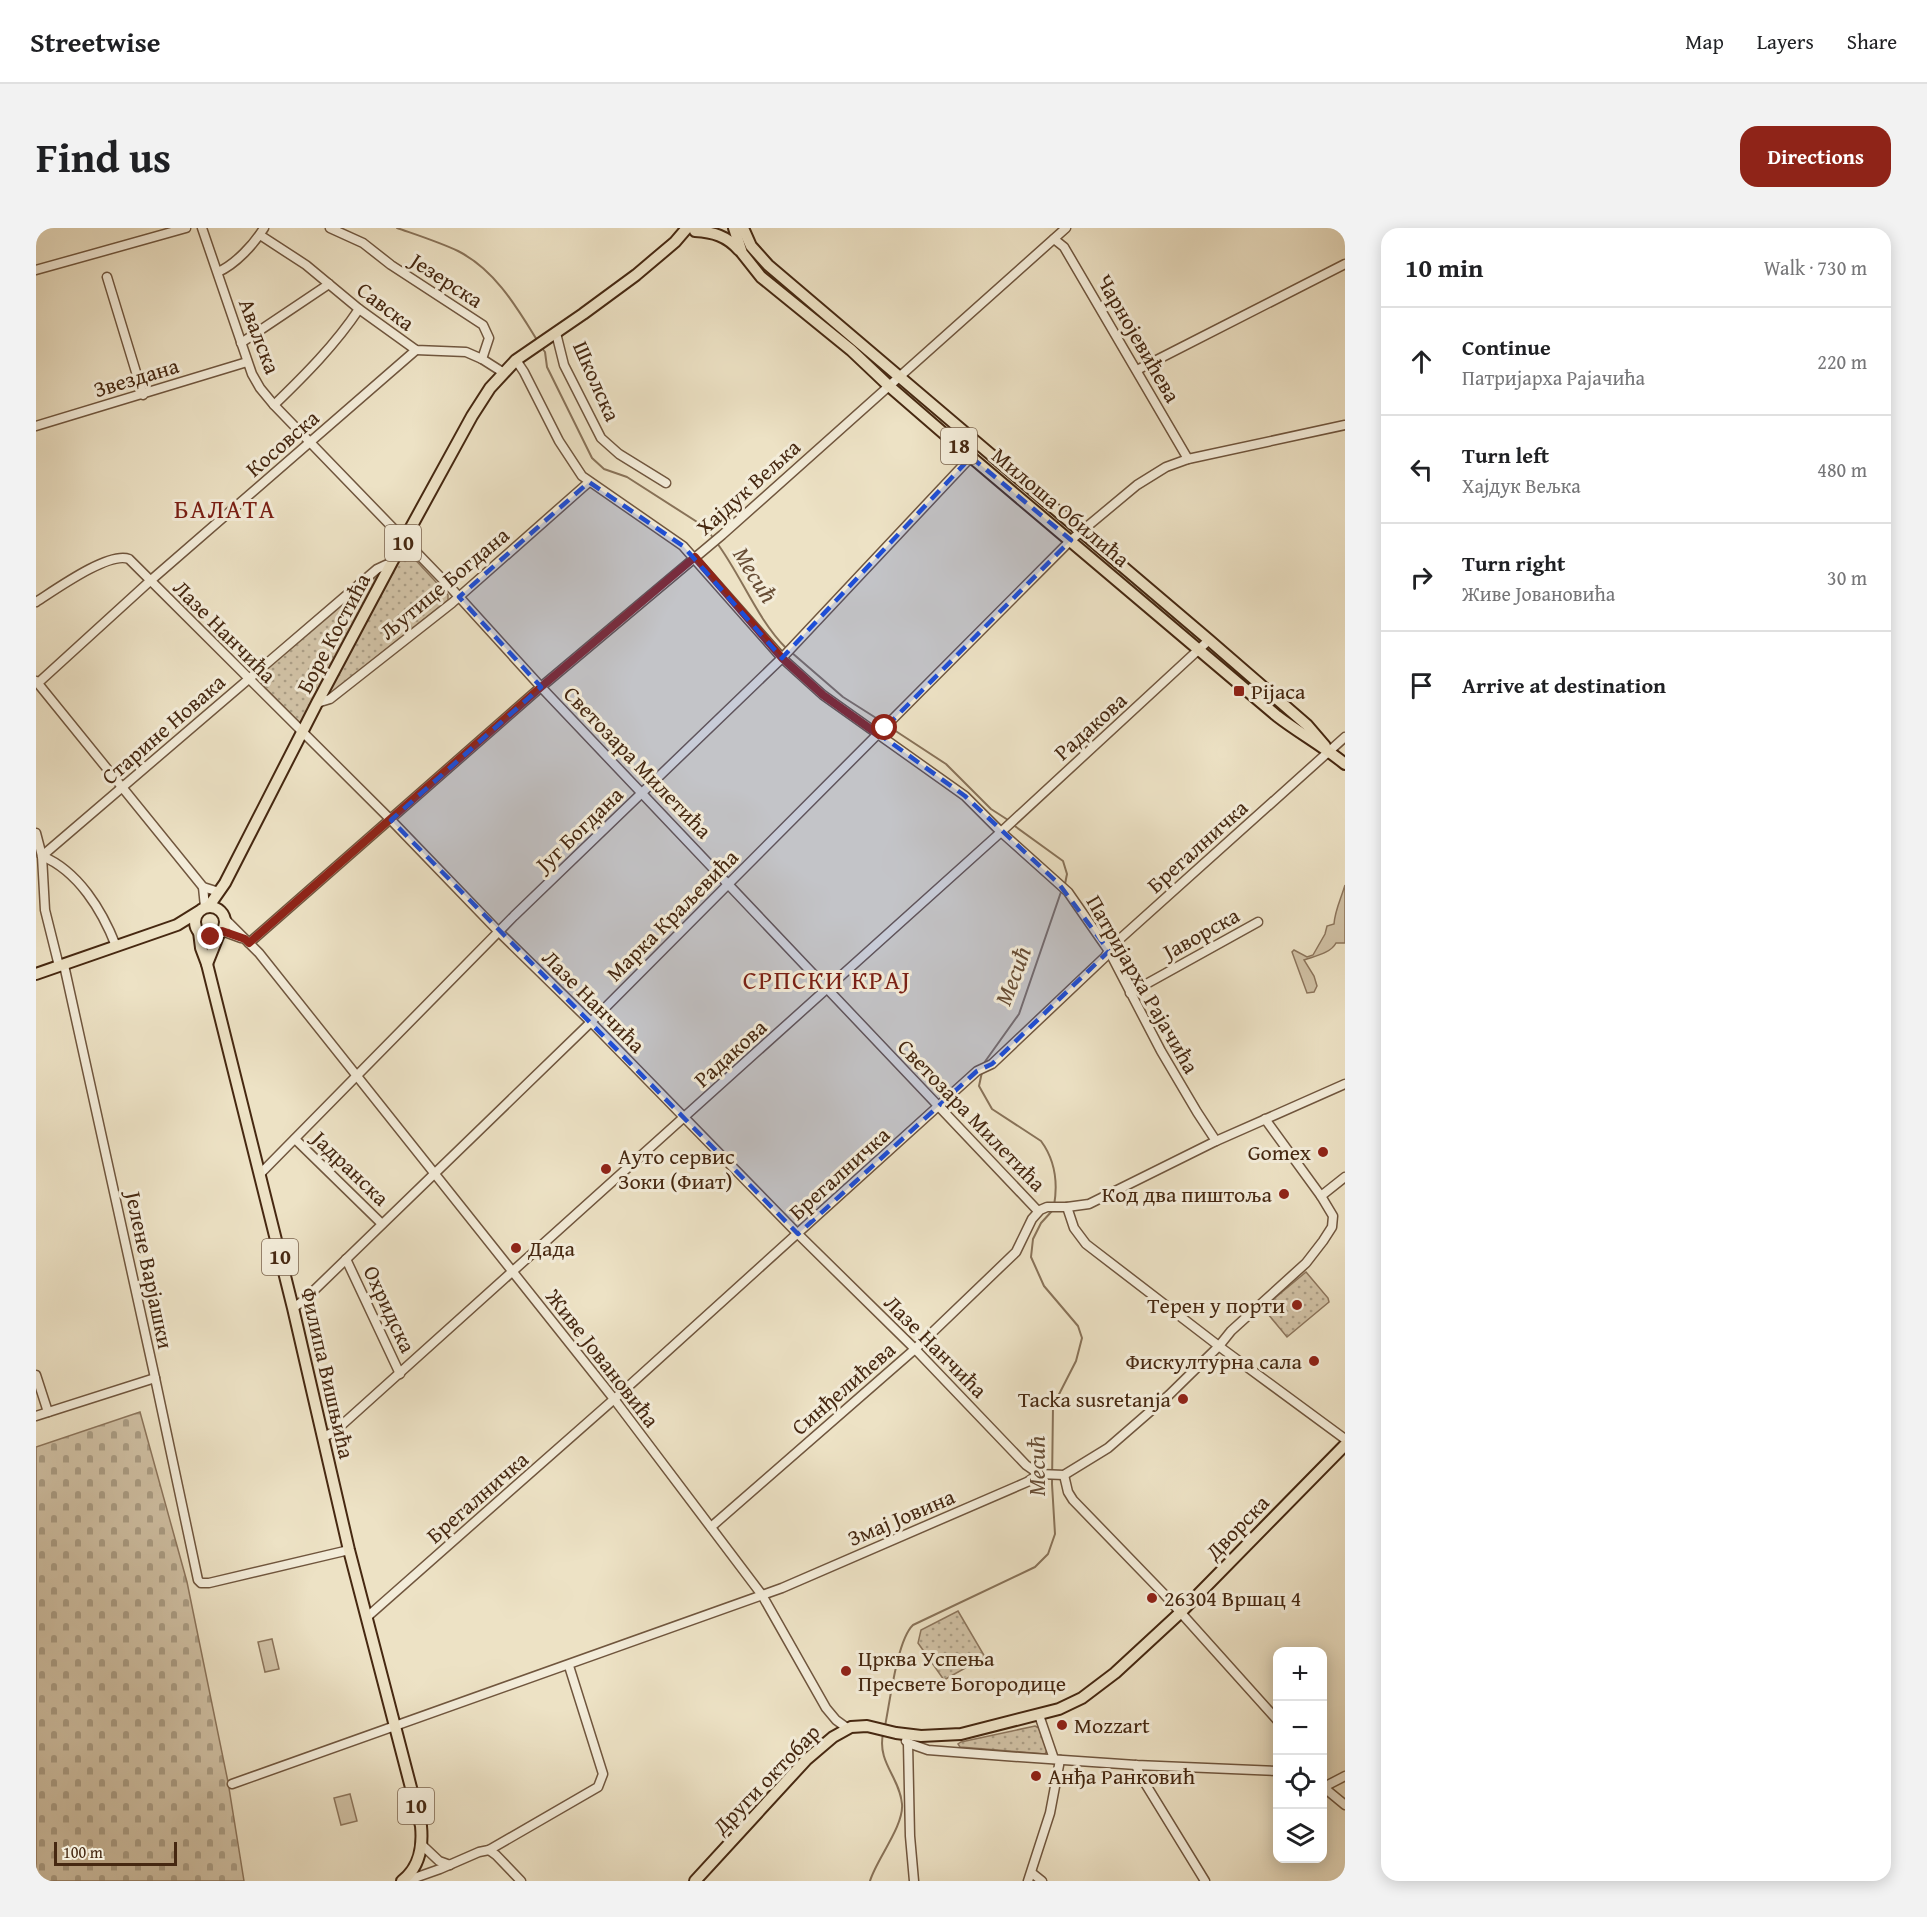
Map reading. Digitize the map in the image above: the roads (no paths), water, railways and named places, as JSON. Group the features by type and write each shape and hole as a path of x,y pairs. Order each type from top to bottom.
{"main road":[{"name":"Милоша Обилића","path":"734,228 742,253 761,277 851,350 971,457 1298,733 1329,751 1345,764"},
{"name":"Милоша Обилића","path":"743,228 752,246 768,265 1209,640 1307,725 1329,751"},
{"name":"18","path":"693,229 724,237 742,253"},
{"name":"Школска","path":"531,350 636,275 693,229"},
{"name":"Боре Костића","path":"204,909 221,889 317,703 472,416 490,388 516,360 531,350"},
{"name":"Боре Костића","path":"221,889 224,917"},
{"path":"36,974 177,925 204,909 218,908 224,917 221,932 207,964"},
{"path":"198,931 195,920 204,909"},
{"path":"177,925 211,937 221,932"},
{"name":"Филипа Вишњића","path":"198,931 260,1174 367,1617"},
{"name":"Дворска","path":"944,1736 969,1733 1039,1715 1071,1704 1099,1687 1180,1613 1345,1445"},
{"name":"10","path":"367,1617 421,1826 422,1845 416,1866 404,1881"},
{"name":"Други октобар","path":"695,1881 806,1760 824,1743 847,1728 856,1726 893,1733 944,1736"}],"street":[{"path":"36,270 186,228"},
{"name":"Авалска","path":"202,228 255,381 310,443"},
{"name":"Језерска","path":"330,228 363,243 391,265 483,325 489,339 482,359"},
{"name":"Хајдук Вељка","path":"247,941 391,820 541,687 710,546 1066,228"},
{"path":"218,272 231,265 262,232"},
{"name":"Савска","path":"262,232 359,309 416,350 466,352 504,373"},
{"name":"Чарнојевићева","path":"1054,239 1064,247 1188,459"},
{"path":"1137,370 1345,264"},
{"path":"106,277 143,395"},
{"path":"241,343 328,284"},
{"path":"274,405 306,374 359,309"},
{"name":"Школска","path":"553,336 566,370 601,438 619,454 666,483"},
{"name":"Косовска","path":"37,682 416,350"},
{"name":"Патријарха Рајачића","path":"516,360 574,466 589,482 683,546 823,695 882,731 960,792 1004,829 1068,892 1108,951 1167,1061 1216,1141"},
{"name":"Звездана","path":"36,426 247,362"},
{"name":"Марка Краљевића","path":"293,1308 303,1301 591,1022 1071,540 1137,485 1166,467 1188,459 1345,424"},
{"name":"Светозара Милетића","path":"310,443 459,597 541,687 1038,1211"},
{"name":"Југ Богдана","path":"260,1174 499,932 794,646 971,457"},
{"name":"Љутице Богдана","path":"317,703 330,699 459,597 589,482"},
{"name":"Лазе Нанчића","path":"36,602 102,562 121,556 129,559 391,820 798,1234 915,1349 1026,1465 1042,1475"},
{"name":"Старине Новака","path":"42,856 376,569 392,562"},
{"name":"Радакова","path":"323,1437 334,1432 400,1374 684,1119 1209,640"},
{"path":"37,682 203,887 204,909"},
{"name":"Брегалничка","path":"367,1617 614,1399 977,1071 992,1064 1105,957 1108,951 1345,737"},
{"name":"Јелене Варјашки","path":"36,834 42,856 45,910 61,965 155,1378 196,1576 201,1583 209,1584 349,1550"},
{"path":"42,856 52,860 77,880 98,910 116,946"},
{"path":"203,887 221,889"},
{"name":"Живе Јовановића","path":"224,917 259,953 614,1399 762,1595 826,1708 847,1728"},
{"name":"Јаворска","path":"1130,993 1258,922"},
{"name":"Живе Јовановића","path":"221,932 247,941"},
{"path":"1038,1211 1047,1207 1083,1205 1098,1200 1216,1141 1345,1084"},
{"path":"1265,1119 1321,1196 1333,1216 1332,1227 1306,1263 1232,1331 1169,1395 1108,1448 1061,1475 1073,1500 1273,1715"},
{"name":"Јадранска","path":"295,1139 382,1224"},
{"path":"1321,1196 1345,1177"},
{"name":"Светозара Милетића","path":"1064,1207 1074,1228 1086,1244 1345,1439"},
{"name":"Синђелићева","path":"711,1527 915,1349 1016,1252 1038,1211"},
{"name":"Охридска","path":"346,1259 400,1374"},
{"path":"36,1375 48,1412"},
{"path":"36,1416 155,1378"},
{"name":"Змај Јовина","path":"232,1784 569,1666 782,1588 1042,1475 1061,1475"},
{"path":"404,1881 489,1850 594,1790 600,1783 603,1774 569,1666"},
{"path":"1039,1715 1057,1759 1050,1812 1030,1877 1042,1881"},
{"path":"893,1733 908,1743 928,1750 1136,1765 1273,1771"},
{"path":"944,1736 955,1752"},
{"path":"908,1743 910,1836 914,1881"},
{"path":"1136,1765 1179,1842 1205,1881"},
{"path":"1327,1785 1345,1776"},
{"path":"1327,1790 1345,1805"},
{"path":"422,1845 439,1861 450,1864"},
{"path":"489,1850 496,1854 521,1881"}],"waterway":[{"name":"Месић","path":"397,228 458,251 483,268 503,290 537,340"},
{"name":"Месић","path":"541,347 545,352 547,367 592,458 604,469 627,477 705,527 714,539"},
{"name":"Месић","path":"717,543 766,624 786,648"},
{"name":"Месић","path":"791,652 843,697 884,723"},
{"name":"Месић","path":"888,726 946,764 991,809 1008,820"},
{"name":"Месић","path":"1012,824 1063,861 1067,874 1065,884"},
{"name":"Месић","path":"984,1063 1019,1014 1062,889"},
{"name":"Месић","path":"982,1072 979,1086 992,1109 1041,1141 1046,1148 1054,1172 1056,1189 1054,1206"},
{"name":"Месић","path":"885,1726 898,1657 907,1633 913,1625 1035,1567 1048,1554 1055,1534 1052,1484 1053,1406 1076,1361 1082,1338 1078,1326 1044,1286 1031,1257 1033,1239 1041,1223 1052,1211"},
{"name":"Месић","path":"870,1881 899,1822 902,1804 883,1753 883,1734"}],"place":[{"name":"Pijaca","path":"1239,691"},
{"name":"Gomex","path":"1323,1152"},
{"name":"Ауто сервис Зоки (Фиат)","path":"606,1169"},
{"name":"Код два пиштоља","path":"1284,1194"},
{"name":"Дада","path":"516,1248"},
{"name":"Терен у порти","path":"1297,1305"},
{"name":"Фискултурна сала","path":"1314,1361"},
{"name":"Tacka susretanja","path":"1183,1399"},
{"name":"26304 Вршац 4","path":"1152,1598"},
{"name":"Црква Успења Пресвете Богородице","path":"846,1671"},
{"name":"Mozzart","path":"1062,1725"},
{"name":"Анђа Ранковић","path":"1036,1776"}],"district":[{"name":"БАЛАТА","path":"225,509"},
{"name":"СРПСКИ КРАЈ","path":"827,980"}]}
